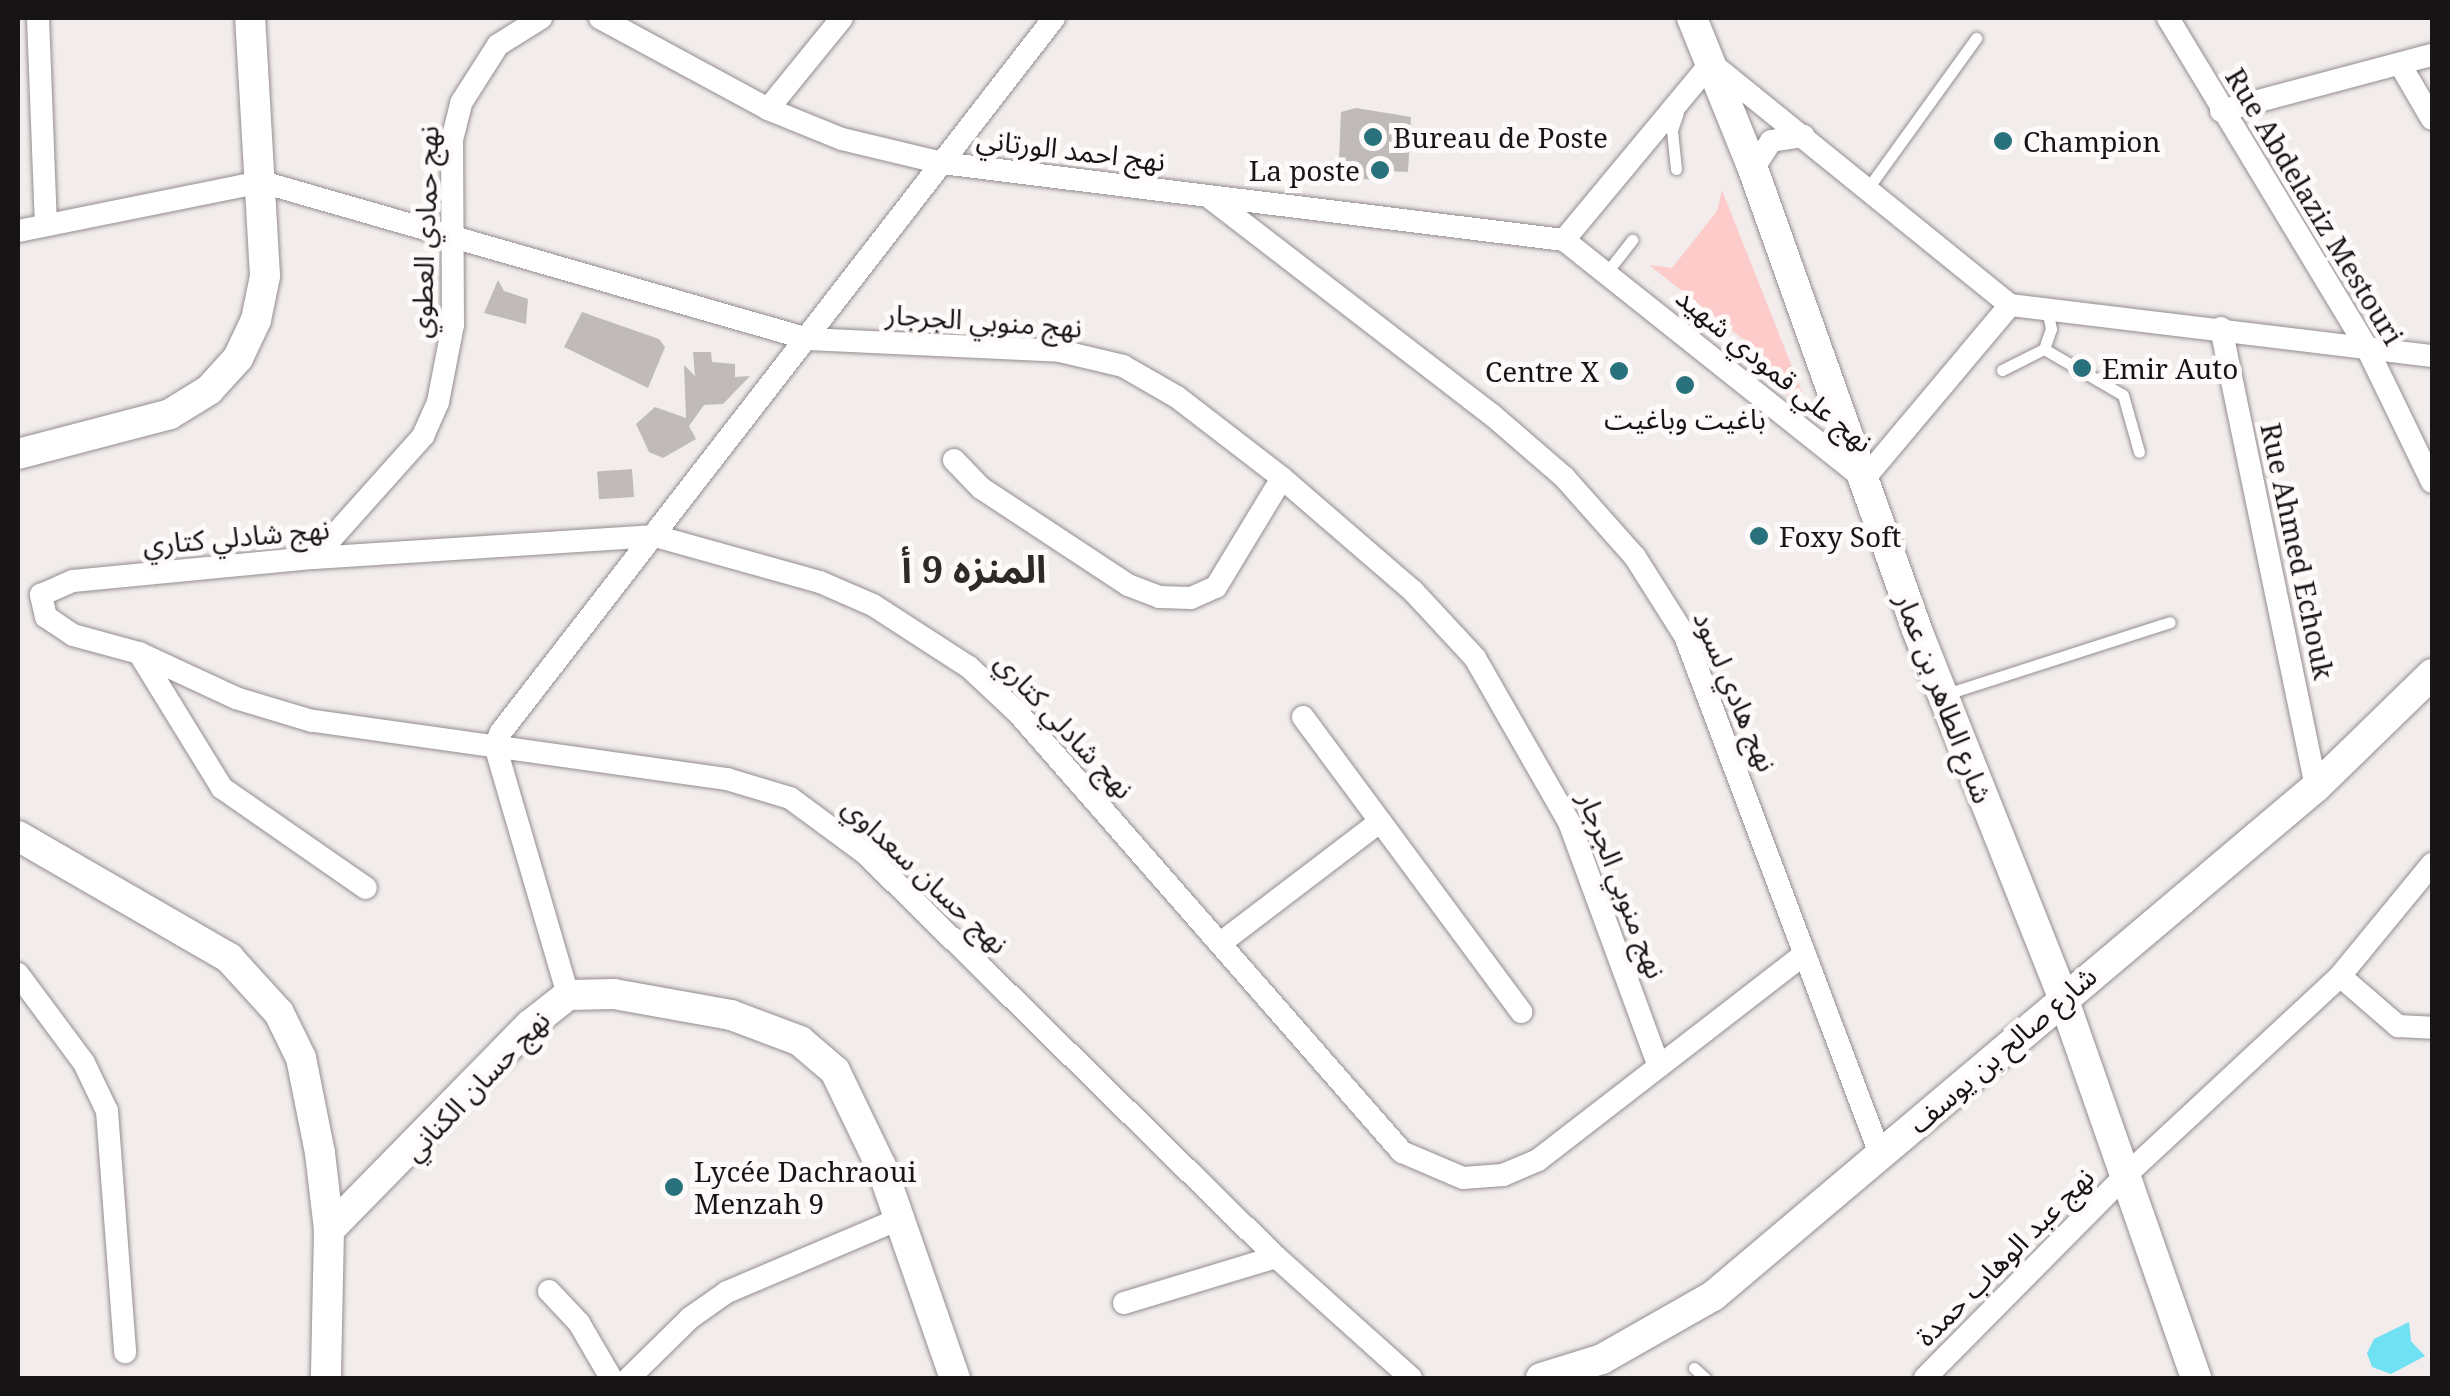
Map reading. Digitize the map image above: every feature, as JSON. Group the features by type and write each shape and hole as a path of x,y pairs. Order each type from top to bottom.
{"street":[{"path":"38,18 46,225"},
{"path":"18,454 170,414 209,390 238,358 256,320 265,276 250,18"},
{"name":"نهج حمادي العطوي","path":"314,558 423,436 438,402 453,325 452,140 462,104 498,45 542,18"},
{"name":"نهج احمد الورتاني","path":"600,18 768,110 842,139 942,162 1564,240"},
{"path":"768,110 842,18"},
{"path":"568,995 495,746 513,710 655,536 1054,18"},
{"name":"شارع الطاهر بن عمار","path":"1692,18 1753,168 1943,695 2062,995 2192,1376"},
{"name":"Rue Abdelaziz Mestouri","path":"2168,18 2366,346 2432,482"},
{"path":"2222,112 2432,55"},
{"path":"1564,240 1711,63 2010,305 2432,356"},
{"path":"2401,66 2432,120"},
{"path":"1753,168 1771,141 1804,136"},
{"name":"نهج منوبي الجرجار","path":"18,231 262,182 808,338 1060,351 1124,366 1177,397 1282,478 1413,590 1475,658 1514,718 1570,822 1658,1066"},
{"name":"نهج هادي لسود","path":"1209,197 1491,414 1564,477 1634,557 1685,636 1880,1154"},
{"name":"نهج علي قمودي شهيد","path":"1564,240 1864,479 2010,305"},
{"name":"Rue Ahmed Echouk","path":"2222,328 2316,787"},
{"path":"954,460 981,488 1112,574 1159,597 1191,598 1216,587 1282,478"},
{"name":"نهج شادلي كتاري","path":"40,606 52,587 74,581 314,558 655,536 820,582 873,605 970,667 1222,942 1402,1152 1437,1172 1503,1175 1538,1160 1803,954"},
{"name":"نهج حسان سعداوي","path":"40,606 74,635 139,653 236,698 312,721 726,779 790,798 835,826 1276,1257 1411,1378"},
{"path":"139,653 222,788 366,888"},
{"name":"شارع صالح بن يوسف","path":"1541,1378 1602,1359 1713,1296 2062,995 2316,787 2432,674"},
{"path":"1303,717 1377,824 1520,1012"},
{"path":"1222,942 1377,824"},
{"path":"18,836 229,958 263,990 301,1058 329,1230 326,1378"},
{"name":"نهج عبد الوهاب حمدة","path":"1926,1378 2125,1176 2340,976 2432,864"},
{"path":"18,974 84,1063 107,1111 126,1352"},
{"path":"2340,976 2398,1026 2432,1028"},
{"name":"نهج حسان الكناني","path":"329,1230 530,1025 568,995 586,991 685,1006 800,1041 835,1071 850,1095 955,1378"},
{"path":"629,1378 690,1318 727,1292 897,1220"},
{"path":"1124,1302 1276,1257"},
{"path":"549,1291 579,1323 611,1378"}],"lane":[{"path":"1868,188 1976,38"},
{"path":"1676,169 1672,130 1682,100"},
{"path":"1607,272 1632,240"},
{"path":"2002,370 2044,349 2051,329 2047,309"},
{"path":"2044,349 2124,395 2140,452"},
{"path":"1943,695 2170,622"},
{"path":"1694,1368 1705,1378"}],"shaded area":[{"path":"1722,190 1802,392 1794,401 1761,375 1771,361 1649,265 1672,268 1717,211"}],"water":[{"path":"2409,1322 2411,1341 2425,1356 2391,1374 2372,1367 2367,1353 2374,1339"}],"building":[{"path":"1356,108 1411,117 1408,172 1386,171 1385,180 1357,179 1357,166 1339,159 1341,112"},
{"path":"498,280 504,291 528,299 526,324 484,313"},
{"path":"582,312 659,339 665,347 648,388 564,347"},
{"path":"693,352 711,352 712,362 735,364 735,377 750,376 723,404 704,405 689,426 696,439 663,458 649,452 636,424 655,407 686,418 684,365 695,376"},
{"path":"632,469 634,497 599,499 597,471"}],"place":[{"name":"Bureau de Poste","path":"1373,137"},
{"name":"Champion","path":"2003,141"},
{"name":"La poste","path":"1380,170"},
{"name":"Emir Auto","path":"2082,368"},
{"name":"Centre X","path":"1619,371"},
{"name":"باغيت وباغيت","path":"1685,385"},
{"name":"Foxy Soft","path":"1759,536"},
{"name":"Lycée Dachraoui Menzah 9","path":"674,1187"}],"district":[{"name":"المنزه 9 أ","path":"974,569"}]}
